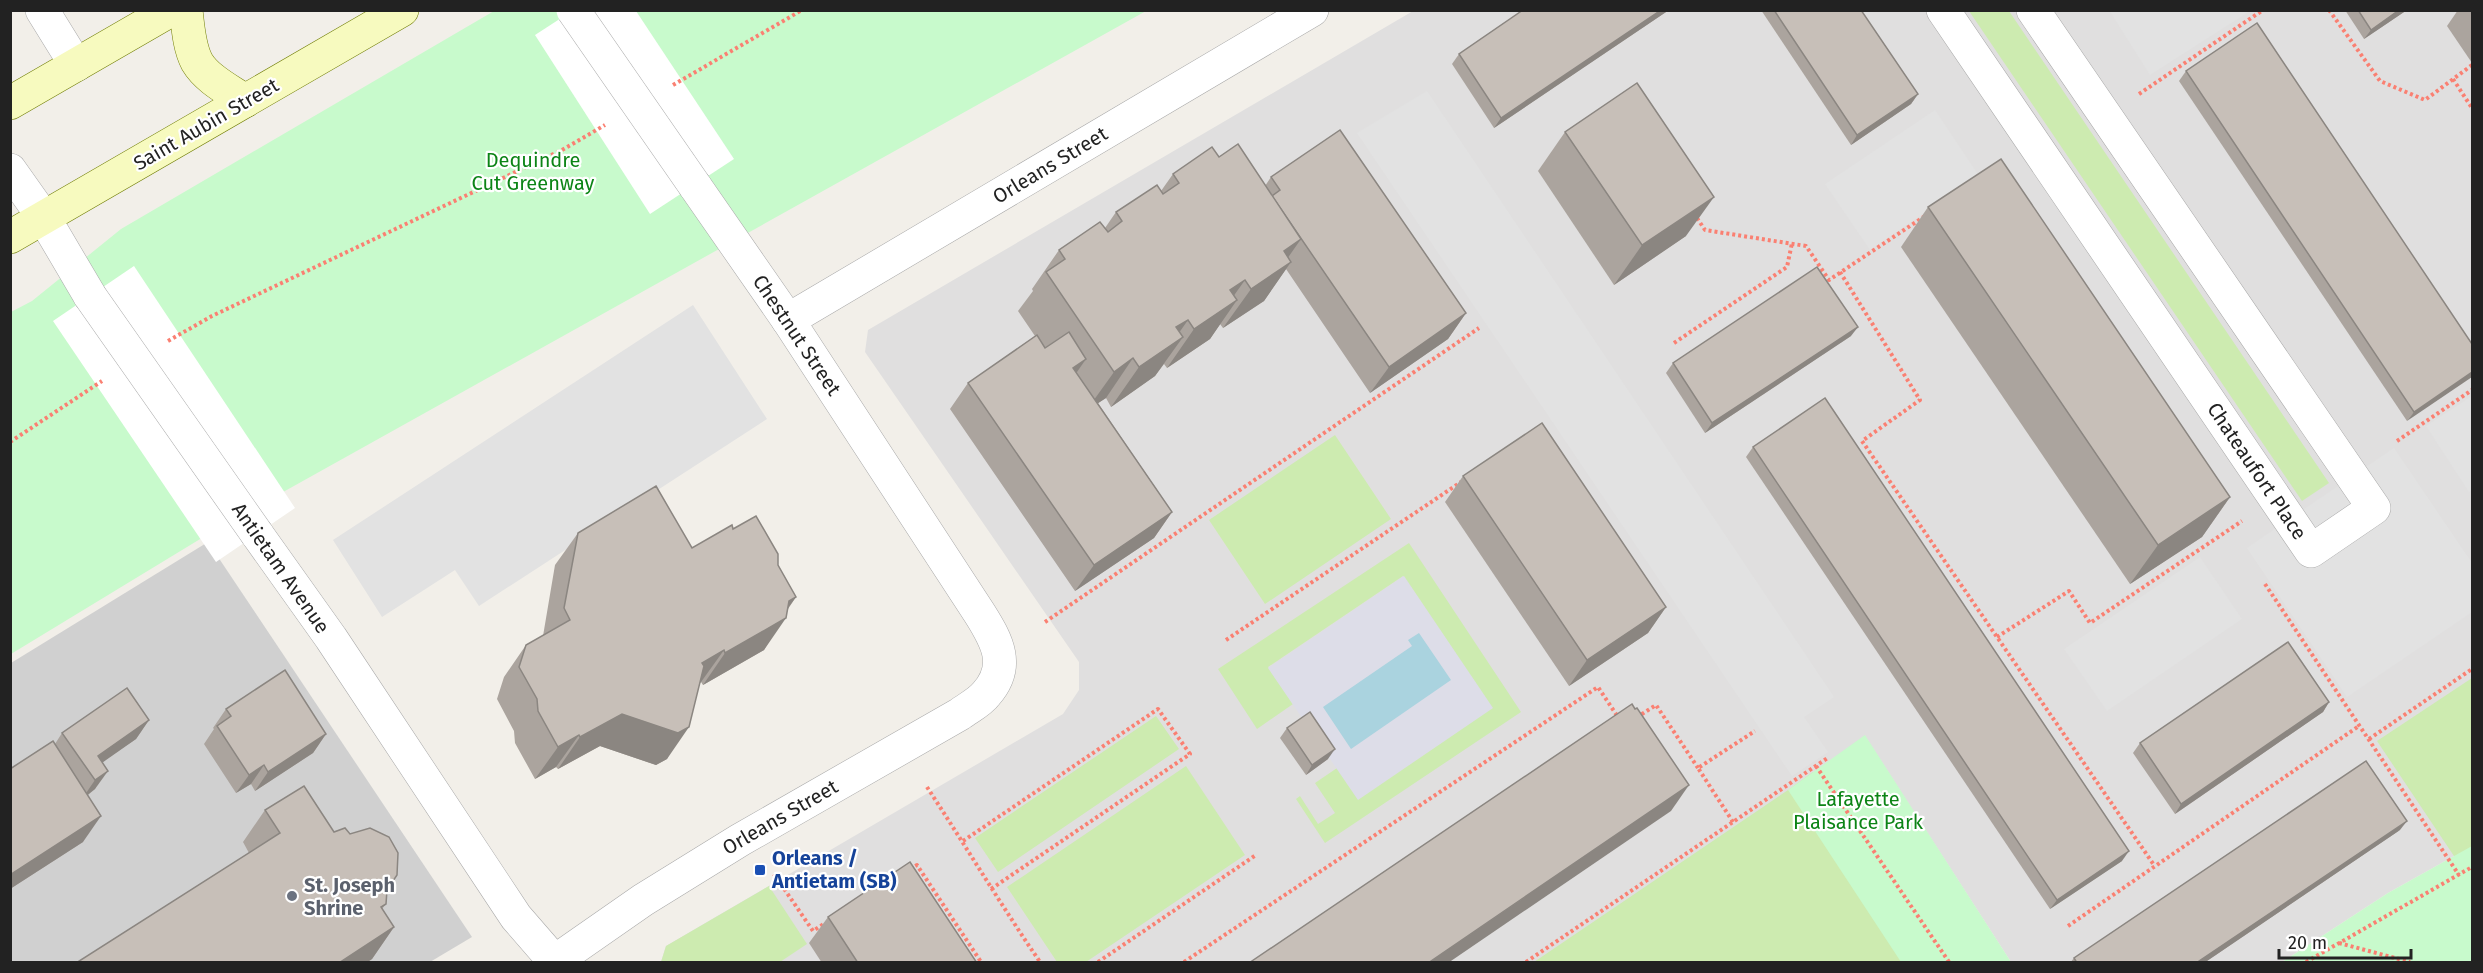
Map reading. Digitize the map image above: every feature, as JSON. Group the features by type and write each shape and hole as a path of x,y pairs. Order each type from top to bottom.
{"main road":[{"path":"10,103 171,10"},
{"path":"186,10 190,40 197,62 212,79 245,101"},
{"name":"Saint Aubin Street","path":"10,237 402,10"}],"street":[{"path":"42,10 76,65"},
{"name":"Chestnut Street","path":"573,10 788,320 980,614 997,641 1000,670"},
{"name":"Orleans Street","path":"788,320 1312,10"},
{"name":"Chateaufort Place","path":"1943,10 2311,551 2374,508 2033,10"},
{"name":"Antietam Avenue","path":"10,170 44,218 90,296 331,638 516,917 555,962"},
{"name":"Orleans Street","path":"555,962 643,900 740,840 960,714 986,695 1000,670"}],"path":[{"path":"672,86 802,10"},
{"path":"2138,94 2263,10"},
{"path":"2330,10 2379,81 2425,100 2472,65"},
{"path":"2453,79 2472,108"},
{"path":"160,346 212,316 562,150 612,121"},
{"path":"1693,212 1705,230 1806,246 1828,280 1926,215"},
{"path":"1674,343 1787,267 1792,243"},
{"path":"1840,273 1920,400 1863,441 2154,865"},
{"path":"1045,622 1479,328"},
{"path":"10,441 105,379"},
{"path":"2397,441 2472,390"},
{"path":"1226,640 1468,477"},
{"path":"1997,637 2069,591 2090,622 2245,519"},
{"path":"2265,584 2459,875"},
{"path":"2369,739 2472,669"},
{"path":"1184,963 1598,687 1623,725"},
{"path":"1646,725 1640,716 1656,705 1733,822"},
{"path":"963,841 1158,710 1190,754 991,889"},
{"path":"2068,926 2360,726"},
{"path":"1698,768 1755,731"},
{"path":"1527,963 1829,757"},
{"path":"1816,766 1949,963"},
{"path":"927,787 1040,963"},
{"path":"1098,963 1256,855"},
{"path":"908,871 917,865 981,963"},
{"path":"2306,963 2472,867"},
{"path":"774,874 813,931 829,921"},
{"path":"2339,943 2410,963"}],"shaded area":[{"path":"2109,10 2250,10 2250,11 2150,75"},
{"path":"1413,11 2472,11 2472,846 2388,893 2282,962 2011,962 1865,736 1788,790 1901,962 661,962 666,946 1063,714 1079,690 1079,662 865,352 868,330"},
{"path":"1427,91 1834,697 1804,717 1828,752 1792,776 1357,133"},
{"path":"1935,110 1979,176 1870,250 1825,184"},
{"path":"693,305 767,419 479,606 455,570 382,617 333,540"},
{"path":"2472,396 2472,490 2469,492 2426,426"},
{"path":"2394,448 2472,563 2472,612 2347,697 2247,548"},
{"path":"208,542 472,937 430,962 11,962 11,663"},
{"path":"2200,557 2242,619 2107,711 2064,649"},
{"path":"1404,576 1493,708 1358,800 1268,668"}],"green space":[{"name":"Dequindre Cut Greenway","path":"494,11 1146,11 215,530 11,654 11,312 32,301 121,229"},
{"path":"1969,11 2009,11 2329,483 2302,501"},
{"path":"1335,435 1391,519 1265,604 1209,520"},
{"path":"1409,543 1521,712 1325,843 1296,799 1300,796 1318,824 1335,813 1315,783 1337,768 1358,799 1492,708 1403,576 1268,667 1293,704 1257,729 1218,669"},
{"path":"2472,678 2472,858 2460,865 2377,741"},
{"path":"1156,716 1179,749 998,872 975,838"},
{"name":"Lafayette Plaisance Park","path":"1865,735 2011,962 1901,962 1788,790"},
{"path":"1186,766 1245,855 1086,962 1057,962 1007,887"},
{"path":"1813,772 1940,962 1534,962 1788,790"},
{"path":"2472,846 2472,962 2282,962 2388,893"},
{"path":"769,886 807,944 780,962 661,962 666,946"}],"water":[{"path":"1419,633 1451,680 1351,749 1323,707 1412,646 1408,640"}],"pier":[{"path":"572,11 636,11 734,159 650,214 535,35"},
{"path":"134,266 295,508 216,562 53,321"}],"building":[{"path":"1523,10 1661,10 1501,118 1459,54"},
{"path":"1774,10 1861,10 1918,94 1857,135"},
{"path":"2358,10 2399,10 2371,30"},
{"path":"2257,23 2472,344 2472,372 2414,412 2186,71"},
{"path":"1637,83 1714,197 1642,245 1565,132"},
{"path":"1340,130 1466,313 1389,367 1272,196 1280,190 1271,177"},
{"path":"1238,144 1301,239 1284,251 1291,262 1251,289 1245,280 1230,290 1237,300 1194,329 1188,320 1176,327 1183,337 1139,367 1133,358 1114,372 1046,272 1065,259 1059,250 1100,222 1108,232 1122,221 1116,212 1157,185 1163,194 1179,183 1173,174 1212,147 1219,157"},
{"path":"2001,159 2230,497 2158,545 1928,207"},
{"path":"1817,267 1858,327 1712,423 1673,363"},
{"path":"1069,332 1086,359 1073,368 1172,512 1094,565 968,383 1037,335 1045,348"},
{"path":"1825,398 2129,851 2057,900 1753,447"},
{"path":"1542,423 1666,607 1587,660 1463,476"},
{"path":"656,486 692,548 732,525 733,529 756,516 778,554 778,565 796,597 789,601 786,618 725,653 724,650 702,663 704,666 689,727 678,733 622,714 558,747 538,711 537,699 519,667 526,645 570,620 564,608 578,533"},
{"path":"2288,642 2329,702 2181,804 2140,743"},
{"path":"285,670 326,734 268,772 264,765 249,775 217,726 231,716 226,709"},
{"path":"127,688 149,720 98,756 108,771 95,780 62,733"},
{"path":"1632,704 1689,785 1428,963 1249,963"},
{"path":"1310,712 1335,749 1312,765 1287,728"},
{"path":"53,741 101,816 10,875 10,769"},
{"path":"2366,761 2407,821 2196,963 2077,963 2074,958"},
{"name":"St. Joseph Shrine","path":"304,786 334,832 345,828 350,834 370,828 389,837 398,853 397,875 387,890 386,904 381,907 394,927 339,963 76,963 280,833 265,810"},
{"path":"910,862 977,963 858,963 828,917"}],"place":[{"name":"Orleans / Antietam (SB)","path":"760,870"},
{"name":"St. Joseph Shrine","path":"292,896"}]}
